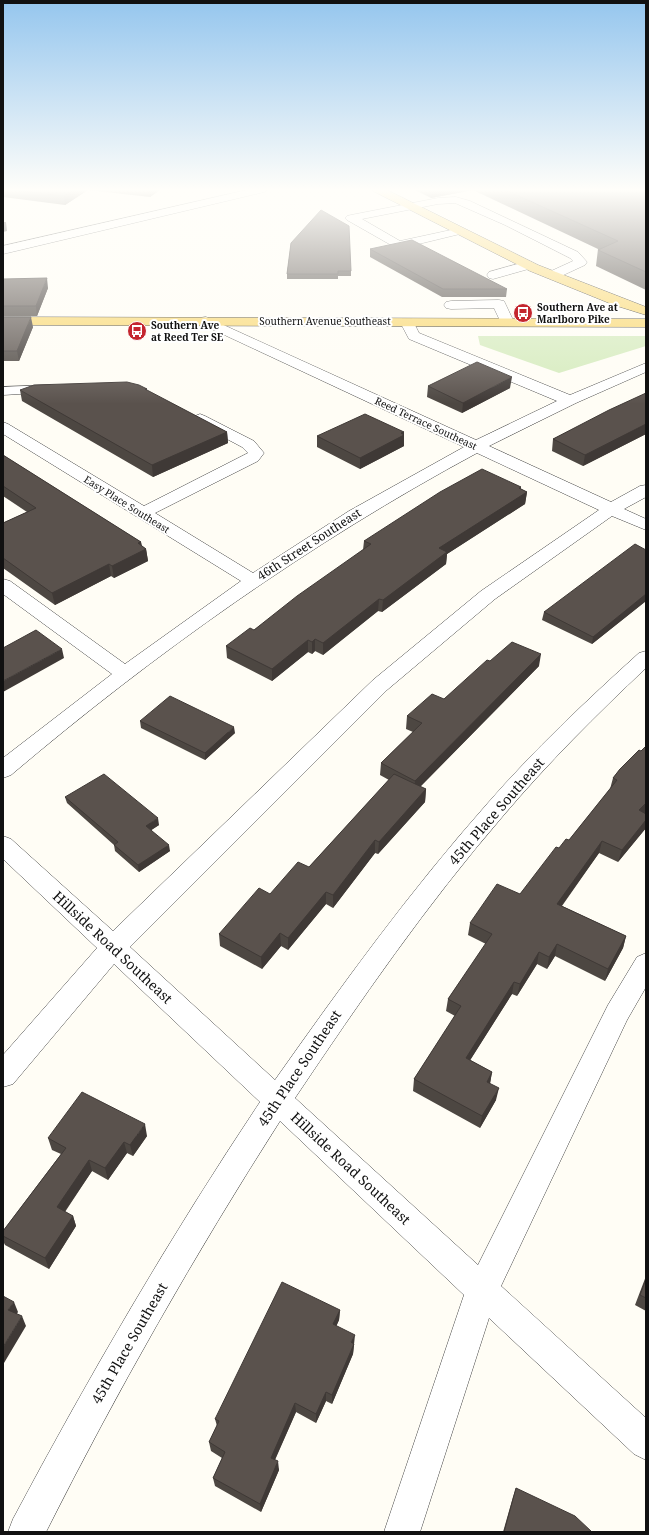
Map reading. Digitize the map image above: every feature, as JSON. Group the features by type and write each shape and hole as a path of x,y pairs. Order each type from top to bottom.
{"main road":[{"path":"519,261 625,304 646,311"},
{"name":"Southern Avenue Southeast","path":"3,321 646,322"}],"street":[{"path":"553,275 581,262 580,261"},
{"path":"493,275 528,265"},
{"path":"451,305 499,304 507,322"},
{"name":"Reed Terrace Southeast","path":"206,321 646,525"},
{"path":"407,322 414,336 569,400"},
{"name":"46th Street Southeast","path":"3,770 124,673 196,620 252,580 391,492 475,446 569,400 646,367"},
{"path":"625,375 646,380"},
{"path":"3,391 65,389"},
{"path":"143,513 252,458 256,453 248,444 186,412"},
{"name":"Easy Place Southeast","path":"3,427 252,580"},
{"path":"3,1074 112,947 380,685 488,595 611,509 646,490"},
{"path":"3,585 124,673"},
{"name":"45th Place Southeast","path":"26,1532 132,1338 201,1221 263,1122 355,986 463,847 524,777 564,735 646,656"},
{"name":"Hillside Road Southeast","path":"3,845 646,1442"},
{"path":"402,1532 482,1290 616,1013 646,964"}],"green space":[{"path":"478,336 646,336 646,346 559,373 480,345"}],"building":[{"path":"289,261 351,261 351,271 338,271 338,274 287,274"},
{"path":"391,261 452,261 507,289 443,289"},
{"path":"621,261 646,261 646,272"},
{"path":"47,278 36,306 3,306 3,279"},
{"path":"3,317 31,317 17,351 3,351"},
{"path":"477,362 512,377 463,403 428,386"},
{"path":"127,382 147,389 145,389 227,432 152,465 20,390 34,385"},
{"path":"646,393 646,424 585,455 553,439 609,410"},
{"path":"365,414 404,432 401,433 404,435 360,458 317,436"},
{"path":"3,455 141,542 138,543 146,549 112,566 109,564 52,593 3,558 3,523 36,508 3,486"},
{"path":"482,469 521,487 519,488 527,492 439,548 447,552 383,600 379,599 323,643 315,639 312,642 308,640 272,669 226,646 250,628 254,630 297,596 371,544 364,541 440,492"},
{"path":"635,544 646,550 646,594 593,637 544,612"},
{"path":"36,630 62,649 3,681 3,648"},
{"path":"512,642 541,654 415,781 381,763 422,723 407,716 432,694 444,699 487,660 490,661"},
{"path":"170,696 234,727 205,753 140,721"},
{"path":"646,746 646,803 639,810 646,814 646,820 622,850 602,841 557,904 626,936 608,969 557,944 549,957 539,952 520,984 514,982 466,1058 492,1072 487,1082 499,1088 482,1116 414,1079 461,1006 448,999 492,934 470,923 497,884 520,894 556,847 559,848 566,839 569,840 617,780 613,778 620,769 639,750 641,751"},
{"path":"104,774 158,818 146,826 169,845 138,865 114,845 118,842 65,797"},
{"path":"394,774 426,789 379,842 375,840 333,895 326,892 288,938 280,933 261,957 219,934 259,888 270,894 298,862 309,867"},
{"path":"82,1092 145,1124 130,1145 124,1142 105,1168 89,1160 57,1207 73,1216 45,1258 3,1236 3,1231 66,1148 48,1138"},
{"path":"646,1279 646,1298 640,1295"},
{"path":"282,1282 340,1310 333,1324 355,1335 351,1342 354,1344 332,1395 326,1392 316,1414 295,1403 271,1458 278,1461 260,1504 213,1478 225,1452 209,1442 219,1421 215,1419"},
{"path":"3,1296 14,1302 8,1310 22,1316 3,1347"},
{"path":"516,1488 575,1516 592,1532 504,1532"}],"place":[{"name":"Southern Ave at Marlboro Pike","path":"523,313"},
{"name":"Southern Ave at Reed Ter SE","path":"137,331"}]}
